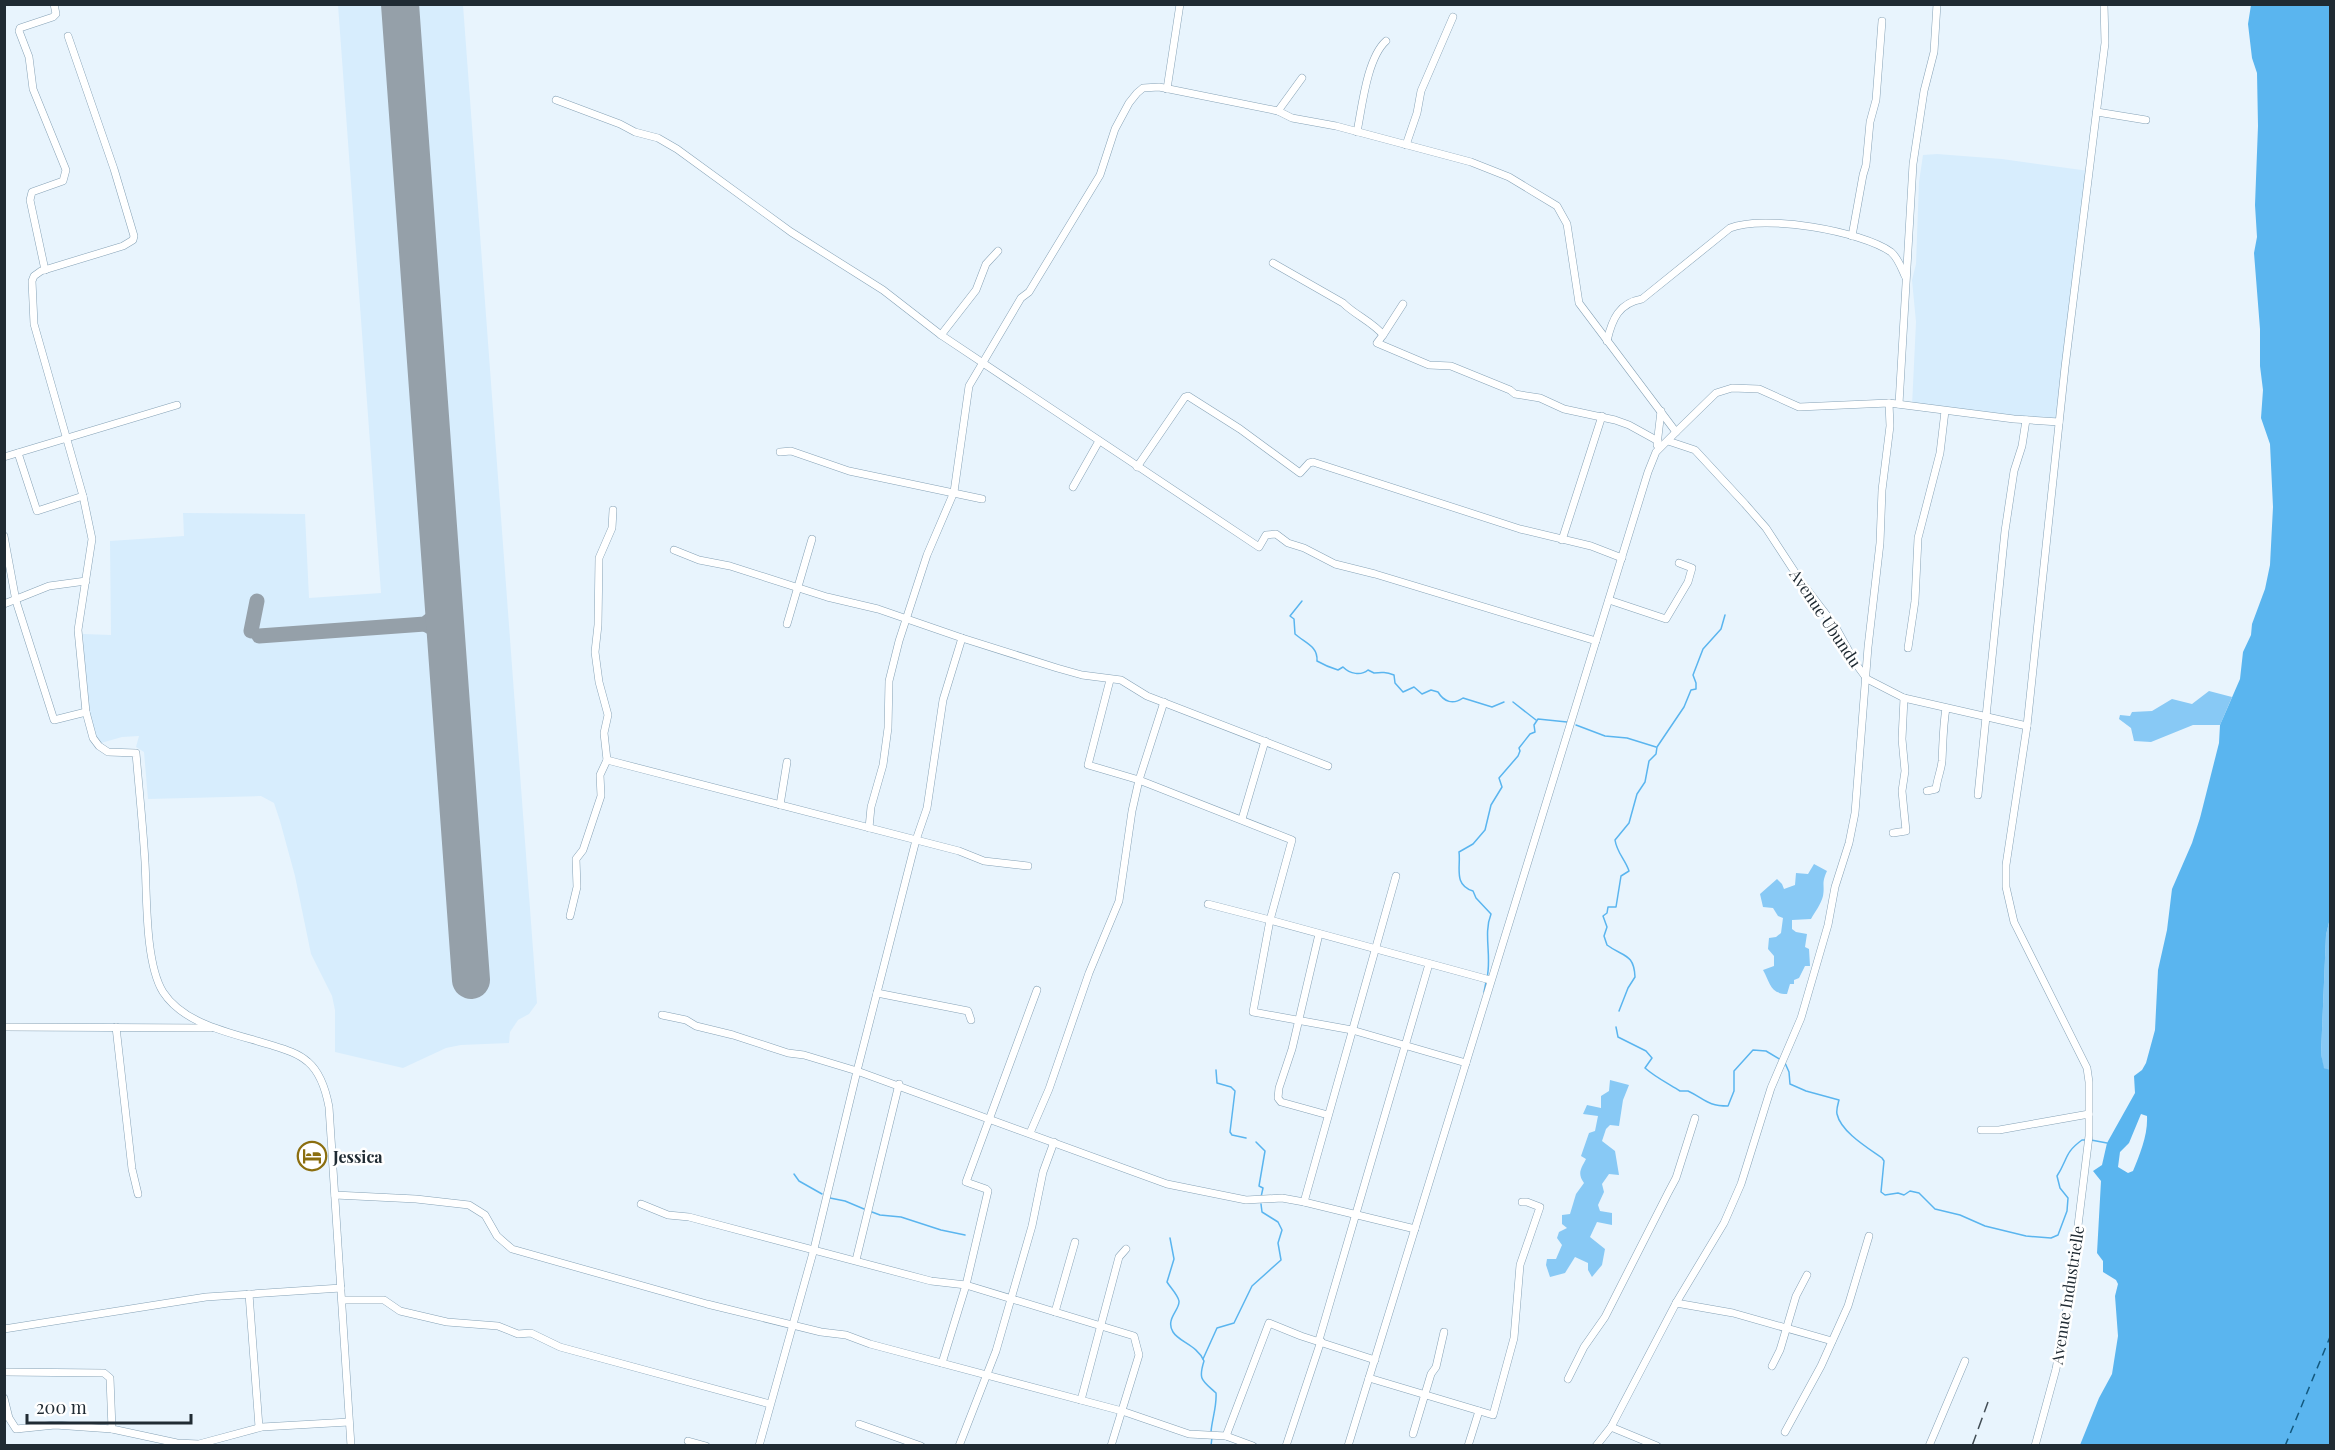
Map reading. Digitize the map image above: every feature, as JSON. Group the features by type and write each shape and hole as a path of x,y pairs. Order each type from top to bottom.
{"street":[{"path":"45,270 30,200 32,192 36,189 63,181 66,170 33,89 29,57 19,31 20,28 54,17 56,14 54,4"},
{"path":"1167,89 1180,4"},
{"path":"1899,404 1913,164 1924,91 1934,52 1937,4"},
{"name":"Avenue Industrielle","path":"2035,1446 2056,1369 2067,1306 2089,1139 2087,1068 2014,922 2006,887 2007,865 2027,726 2059,422 2097,112 2104,43 2104,4"},
{"path":"1406,145 1417,114 1421,91 1453,17"},
{"path":"1852,236 1866,165 1870,122 1876,100 1882,21"},
{"path":"68,36 114,169 134,236 133,240 123,246 45,270 34,276 32,282 34,324 83,496 92,539 78,635 86,712 93,738 99,746 108,752 136,753 148,924 154,965 162,991 180,1010 191,1017 217,1028 292,1052 309,1063 320,1077 329,1107 351,1446"},
{"path":"1357,132 1371,68 1376,55 1386,41"},
{"path":"1278,111 1302,78"},
{"path":"869,828 883,765 888,728 889,681 927,555 954,492 969,386 1021,298 1029,292 1100,175 1115,129 1130,103 1143,88 1159,87 1278,111 1292,118 1357,132 1484,167 1509,177 1557,206 1567,224 1577,297 1589,318 1677,432"},
{"path":"556,100 635,132 658,138 791,232 883,290 941,335 1259,547 1266,535 1276,534 1288,543 1304,548 1335,564 1596,641"},
{"path":"2097,112 2146,120"},
{"path":"1607,341 1611,324 1620,309 1631,301 1642,299 1730,228 1742,223 1802,225 1867,241 1892,253 1899,261 1906,279"},
{"path":"941,335 976,290 987,264 998,250"},
{"path":"1273,263 1344,303 1351,312 1383,335"},
{"path":"1403,304 1377,343 1429,365 1451,366 1515,394 1540,398 1564,409 1629,425 1658,441"},
{"path":"1348,1446 1490,980 1517,901 1651,461 1656,452 1716,393 1732,388 1759,389 1799,407 1889,403 2059,422"},
{"path":"1137,467 1185,396 1188,396 1240,429 1300,472 1313,462 1520,529 1591,546 1622,558"},
{"path":"1596,1446 1611,1427 1676,1303 1724,1223 1741,1184 1783,1060 1801,1018 1828,925 1834,888 1854,820 1868,647 1880,543 1882,487 1890,426 1889,403"},
{"path":"4,457 177,405"},
{"path":"1656,452 1661,411"},
{"path":"1908,648 1915,601 1918,538 1940,453 1945,411"},
{"path":"1562,540 1602,417"},
{"path":"1978,795 1984,717 2005,527 2014,471 2022,446 2026,420"},
{"path":"1073,487 1099,441"},
{"name":"Avenue Ubundu","path":"1668,441 1695,450 1766,528 1802,583 1835,626 1867,679 1904,698 2027,726"},
{"path":"780,452 791,451 849,471 982,499"},
{"path":"18,453 37,512 83,496"},
{"path":"570,916 572,900 577,887 576,859 582,850 601,796 600,775 607,760 604,733 608,715 599,682 595,652 598,625 599,558 612,528 613,510"},
{"path":"4,536 16,601 54,720 86,712"},
{"path":"787,624 812,539"},
{"path":"674,550 699,560 730,566 827,597 878,609 1057,668 1124,681 1147,696 1328,766"},
{"path":"1609,600 1666,619 1688,582 1692,568 1679,563"},
{"path":"4,604 49,586 86,581"},
{"path":"759,1446 791,1324 814,1249 916,840 927,808 943,700 962,638"},
{"path":"1110,680 1088,765 1139,780 1292,840 1270,920 1253,1012 1352,1030 1466,1063"},
{"path":"1893,832 1906,831 1902,791 1905,771 1902,739 1904,698"},
{"path":"1030,1133 1049,1089 1089,973 1119,901 1132,811 1139,780 1164,702"},
{"path":"1927,791 1936,789 1942,765 1942,732 1946,708"},
{"path":"1242,819 1265,741"},
{"path":"607,760 959,851 984,861 1028,866"},
{"path":"780,805 787,762"},
{"path":"1304,1202 1396,876"},
{"path":"1208,904 1490,980"},
{"path":"1319,934 1278,1098 1281,1102 1328,1115"},
{"path":"1286,1446 1320,1341 1429,964"},
{"path":"942,1363 966,1285 988,1191 966,1182 1037,990"},
{"path":"877,993 968,1011 971,1020"},
{"path":"172,1027 182,1020 180,1010"},
{"path":"662,1015 687,1020 696,1026 899,1084 1167,1184 1246,1200 1282,1198 1415,1229"},
{"path":"4,1027 217,1028"},
{"path":"116,1027 132,1169 138,1194"},
{"path":"856,1260 899,1084"},
{"path":"1981,1130 1999,1130 2089,1114"},
{"path":"1568,1379 1584,1347 1611,1307 1672,1185 1695,1118"},
{"path":"959,1446 987,1375 1012,1299 1034,1218 1042,1172 1054,1142"},
{"path":"335,1195 416,1199 469,1205 485,1215 497,1236 512,1249 707,1304 821,1332 846,1335 870,1344 1122,1411 1169,1429 1189,1434 1226,1436 1253,1446"},
{"path":"1369,1378 1493,1415 1514,1338 1520,1265 1540,1207 1521,1202"},
{"path":"641,1204 668,1215 689,1217 931,1281 966,1285 1135,1336 1139,1355 1111,1446"},
{"path":"1785,1432 1848,1306 1869,1236"},
{"path":"1055,1312 1075,1242"},
{"path":"1080,1400 1119,1257 1126,1249"},
{"path":"1772,1366 1780,1350 1796,1296 1807,1275"},
{"path":"4,1329 206,1297 341,1288"},
{"path":"249,1294 259,1427"},
{"path":"342,1300 384,1300 400,1311 446,1322 498,1326 518,1334 531,1334 560,1347 770,1404"},
{"path":"1676,1303 1733,1313 1832,1341"},
{"path":"1226,1436 1268,1324 1271,1323 1301,1336 1375,1360"},
{"path":"1413,1434 1431,1374 1436,1367 1444,1332"},
{"path":"1929,1446 1965,1361"},
{"path":"4,1372 104,1373 110,1378 112,1429"},
{"path":"4,1398 9,1418 16,1429 55,1425 112,1429 159,1442 213,1444 262,1427 350,1422"},
{"path":"1468,1446 1479,1411"},
{"path":"858,1424 921,1446"},
{"path":"1611,1427 1657,1446"},
{"path":"688,1442 706,1446"}],"shaded area":[{"path":"338,5 463,5 537,1003 529,1014 518,1020 510,1032 509,1043 461,1045 446,1048 403,1068 335,1052 335,1010 332,996 311,954 295,876 274,803 261,796 148,799 144,752 136,747 139,736 98,742 89,711 85,677 83,634 111,635 110,541 184,536 183,513 305,514 309,598 381,593"},
{"path":"2251,5 2330,5 2330,918 2326,935 2321,1054 2324,1068 2330,1070 2330,1445 2080,1445 2099,1398 2112,1374 2118,1336 2115,1296 2118,1284 2116,1280 2103,1272 2103,1261 2097,1253 2101,1181 2093,1171 2102,1165 2107,1143 2135,1093 2134,1076 2142,1070 2146,1063 2155,1030 2158,970 2167,930 2172,889 2200,818 2219,743 2220,725 2240,679 2243,652 2251,635 2252,624 2265,589 2270,565 2273,507 2270,444 2261,418 2263,390 2254,253 2257,237 2255,205 2258,126 2257,73 2252,58 2248,24","holes":["2141,1114 2147,1116 2141,1151 2133,1171 2128,1173 2118,1167 2120,1152 2129,1143"]},
{"path":"1923,155 2002,159 2089,171 2060,421 1912,406 1916,322 1912,280 1916,264 1919,182"},
{"path":"2209,691 2232,697 2220,725 2193,725 2151,742 2134,741 2131,728 2119,719 2120,715 2130,716 2132,712 2152,711 2172,699 2192,704"},
{"path":"1814,864 1827,871 1822,899 1811,919 1792,920 1792,929 1807,934 1805,947 1809,949 1810,966 1805,966 1799,978 1794,980 1794,984 1790,984 1787,994 1777,992 1771,986 1763,970 1774,966 1774,956 1768,949 1769,938 1781,933 1783,918 1778,916 1773,908 1763,907 1760,894 1777,879 1784,889 1795,885 1796,873 1808,874"},
{"path":"2330,918 2330,1070 2327,1070 2323,1067 2321,1054 2326,935"},
{"path":"1610,1080 1629,1085 1623,1100 1619,1126 1610,1125 1602,1141 1615,1151 1619,1175 1609,1174 1602,1184 1604,1192 1598,1205 1600,1211 1612,1213 1612,1225 1597,1222 1590,1237 1605,1249 1602,1265 1592,1277 1588,1270 1588,1263 1575,1257 1565,1273 1550,1277 1546,1265 1547,1259 1556,1259 1562,1245 1557,1238 1559,1232 1567,1228 1562,1224 1562,1215 1570,1214 1576,1194 1584,1183 1580,1174 1586,1159 1581,1156 1589,1133 1595,1131 1598,1116 1583,1114 1587,1105 1601,1108 1601,1096 1609,1091"}],"waterway":[{"path":"1302,601 1290,616 1294,619 1295,634 1313,648 1317,661 1322,664 1338,670 1343,667 1356,673 1368,670 1374,673 1384,672 1394,675 1395,683 1403,692 1414,687 1422,694 1431,690 1438,692 1449,701 1463,698 1492,707 1504,702"},
{"path":"1619,1011 1635,977 1630,959 1607,945 1604,936 1607,927 1603,916 1607,913 1608,907 1616,907 1621,876 1629,871 1617,849 1615,840 1629,823 1637,794 1645,782 1649,761 1656,754 1657,747 1684,707 1691,690 1696,689 1693,675 1703,649 1721,629 1725,615"},
{"path":"1513,702 1536,720"},
{"path":"1487,978 1488,929 1491,914 1476,898 1473,891 1460,880 1459,852 1473,844 1485,830 1491,805 1502,787 1499,778 1518,756 1519,748 1530,734 1535,732 1534,725 1538,719 1567,722"},
{"path":"1576,725 1605,736 1627,738 1656,747"},
{"path":"1484,992 1486,982"},
{"path":"1616,1027 1618,1037 1646,1051 1652,1058 1645,1068 1680,1091 1688,1091 1715,1105 1728,1106 1734,1091 1734,1071 1753,1050 1766,1051 1781,1060"},
{"path":"1785,1063 1789,1072 1790,1084 1839,1100 1837,1114 1844,1127 1884,1161 1881,1192 1885,1195 1898,1193 1904,1195 1910,1191 1919,1193 1935,1209 1960,1215 1985,1226 2026,1236 2051,1238 2058,1235 2067,1211 2068,1198 2060,1188 2057,1176 2072,1149 2082,1140 2086,1140"},
{"path":"1216,1070 1217,1083 1231,1087 1235,1091 1230,1132 1232,1135 1246,1138"},
{"path":"2091,1140 2107,1143"},
{"path":"1256,1142 1265,1151 1259,1186 1263,1188 1261,1197"},
{"path":"794,1174 799,1181 822,1194"},
{"path":"830,1198 864,1209"},
{"path":"1203,1359 1217,1328 1234,1323 1252,1286 1281,1260 1278,1243 1282,1230 1278,1222 1262,1212 1261,1204"},
{"path":"872,1212 901,1217 965,1235"},
{"path":"1170,1238 1174,1259 1167,1282 1179,1301 1171,1327 1173,1332 1197,1351 1204,1361 1202,1379 1216,1393 1211,1432"},
{"path":"1211,1446 1212,1437"}],"ferry route":[{"path":"2285,1446 2330,1337"}],"taxiway":[{"path":"259,636 425,624 439,613 443,600"},
{"path":"251,631 257,601"},
{"path":"425,624 441,633 446,644"}],"runway":[{"path":"400,4 471,980"}],"railway":[{"path":"1972,1446 1988,1402"}],"place":[{"name":"Jessica","path":"312,1156"}]}
